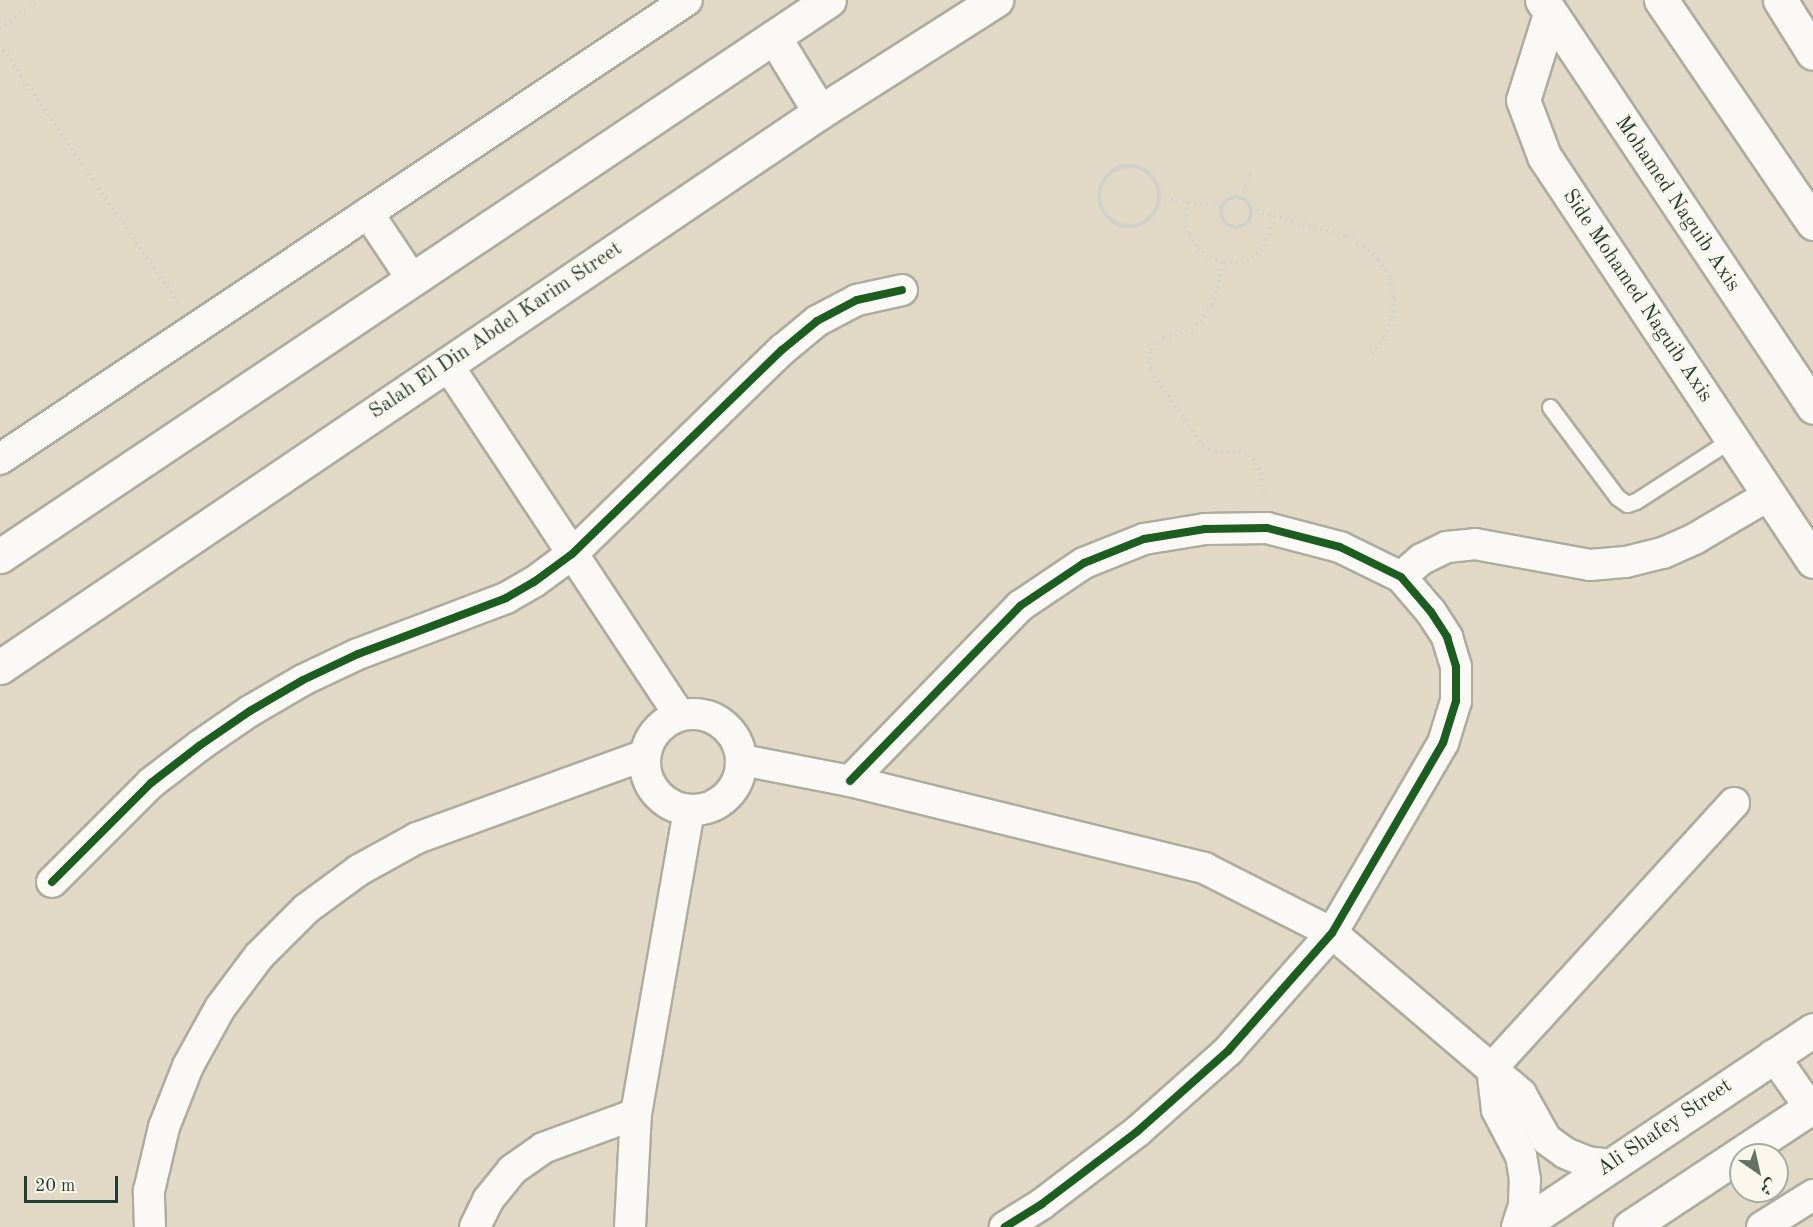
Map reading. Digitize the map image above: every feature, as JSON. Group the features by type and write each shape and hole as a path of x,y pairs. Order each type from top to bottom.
{"main road":[{"path":"0,556 829,0"},
{"name":"Salah El Din Abdel Karim Street","path":"0,667 820,112 996,0"},
{"path":"1661,0 1813,224"},
{"path":"1780,0 1813,53"},
{"name":"Mohamed Naguib Axis","path":"1546,7 1813,407"},
{"name":"Side Mohamed Naguib Axis","path":"1546,7 1523,100 1544,156 1813,561"},
{"path":"774,37 820,112"},
{"name":"Ali Shafey Street","path":"1518,1227 1813,1030"},
{"path":"1630,1227 1812,1108"}],"street":[{"path":"0,459 687,0"},
{"path":"368,213 412,279"},
{"path":"52,882 151,783 250,711 303,680 358,654 506,598 534,582 572,554 783,350 817,321 857,300 902,290"},
{"path":"447,364 679,715"},
{"path":"1401,577 1422,559 1447,547 1475,544 1590,565 1626,562 1663,553 1696,538 1769,495"},
{"path":"850,781 1020,606 1084,563 1144,539 1205,529 1267,528 1340,548 1401,577 1431,612 1447,637 1456,667 1456,701 1443,743 1332,933 1228,1052 1138,1131 1042,1203 1005,1227"},
{"path":"694,713 708,715 722,722 736,739 742,760 739,780 727,797 710,808 689,811 674,806 660,798 645,771 645,754 656,730 679,715 694,713"},
{"path":"150,1227 149,1191 161,1138 188,1066 220,1008 260,956 306,909 359,870 417,838 645,754"},
{"path":"742,760 850,781 1204,868 1332,933 1521,1094 1546,1139 1565,1153 1587,1162 1610,1165"},
{"path":"1518,1227 1524,1204 1525,1180 1521,1156 1497,1110 1492,1068 1734,803"},
{"path":"630,1227 636,1114 689,811"},
{"path":"1773,1055 1812,1108"},
{"path":"475,1227 488,1200 512,1170 543,1148 636,1114"},
{"path":"1762,1227 1813,1195"}],"lane":[{"path":"1550,407 1617,497 1627,504 1636,501 1732,439"}],"path":[{"path":"0,28 39,0"},
{"path":"0,45 196,328"},
{"path":"1132,166 1143,169 1152,177 1158,187 1159,199 1148,219 1126,226 1114,223 1105,215 1098,194 1101,182 1109,173 1120,167 1132,166"},
{"path":"1241,198 1251,172"},
{"path":"1241,198 1248,202 1251,210 1245,224 1238,227 1224,221 1221,206 1226,200 1241,198"},
{"path":"1159,199 1221,206"},
{"path":"1187,202 1185,220 1189,236 1204,253 1224,263 1247,261 1261,251 1269,235 1273,216"},
{"path":"1251,210 1346,236 1364,246 1379,260 1390,278 1394,298 1388,328 1371,354"},
{"path":"1224,263 1212,306 1202,321 1188,331 1163,338 1155,344 1148,362 1151,371 1203,446 1215,452 1239,452 1249,455 1256,463 1261,473 1267,528"}],"cycle path":[{"path":"52,882 151,783 250,711 303,680 358,654 506,598 534,582 572,554 782,350 817,321 857,300 902,290"},
{"path":"850,781 1020,606 1084,563 1144,539 1205,529 1267,528 1340,547 1401,577 1431,612 1447,637 1456,667 1456,701 1443,743 1332,933 1228,1051 1138,1131 1042,1204 1005,1227"}]}
